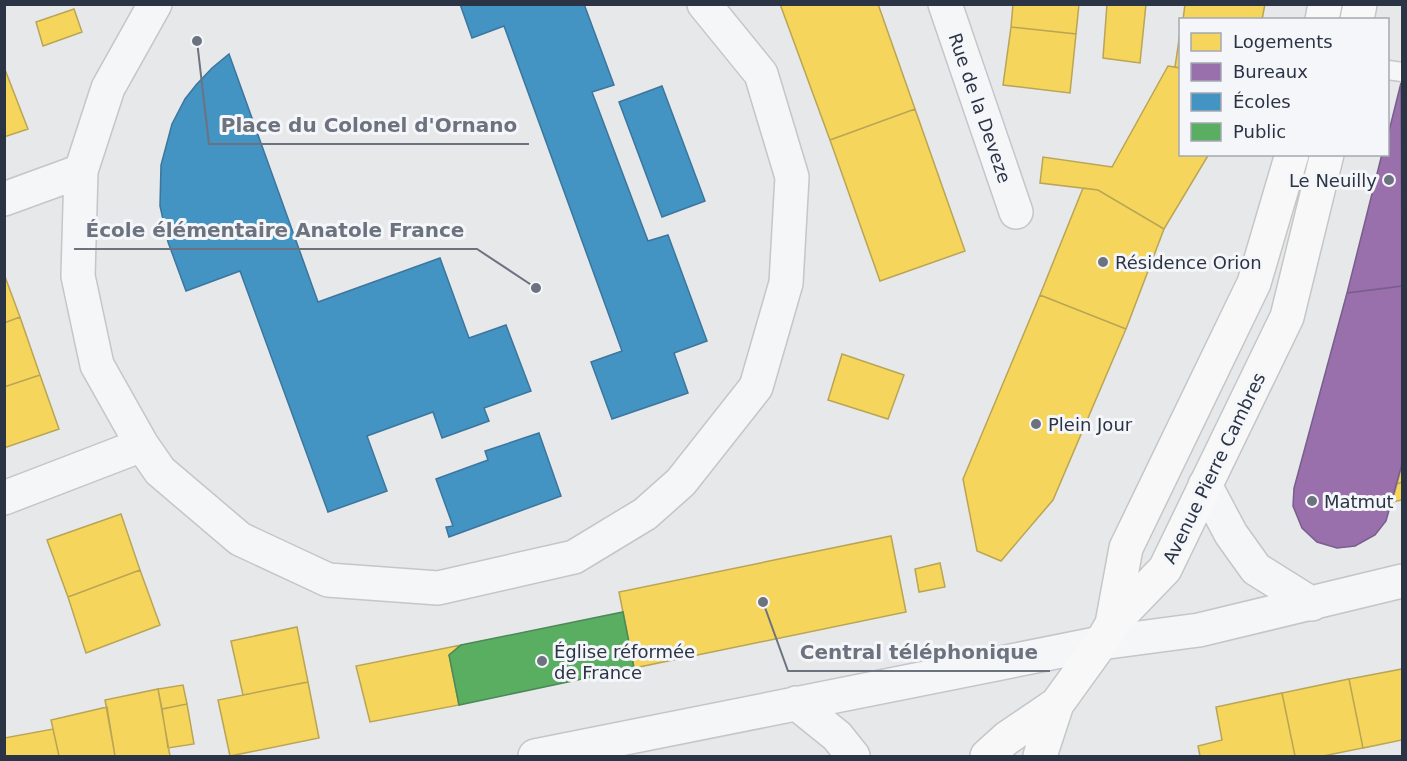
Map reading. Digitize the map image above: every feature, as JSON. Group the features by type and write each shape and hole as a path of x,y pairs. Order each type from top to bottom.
{"main road":[{"path":"1107,634 1126,549 1254,283 1291,156"},
{"name":"Avenue Pierre Cambres","path":"1057,704 1107,634 1165,569 1287,317 1327,156"},
{"path":"987,756 1007,738 1057,704"},
{"path":"1040,756 1057,704"}],"street":[{"path":"155,4 108,88 81,171 78,276 97,365 142,445 160,471 240,539 328,580 438,588 574,557 645,514 681,482 756,387 786,283 792,177 760,74 704,4"},
{"name":"Rue de la Deveze","path":"945,4 1016,212"},
{"path":"4,199 81,171"},
{"path":"4,498 142,445"},
{"path":"1205,485 1231,534 1256,569 1312,604"},
{"path":"535,756 796,703 1107,634 1199,630 1402,581"},
{"path":"796,703 837,736 853,756"}],"building: Logements":[{"path":"780,4 878,4 915,109 830,140"},
{"path":"1013,4 1079,4 1076,34 1011,27"},
{"path":"1107,4 1146,4 1140,63 1103,58"},
{"path":"1185,4 1265,4 1262,18 1183,18"},
{"path":"74,9 82,32 43,46 36,22"},
{"path":"1011,27 1076,34 1070,93 1003,85"},
{"path":"1179,40 1179,68 1175,67"},
{"path":"1168,66 1179,68 1179,156 1208,156 1164,229 1098,190 1040,183 1043,157 1112,167"},
{"path":"4,67 28,129 4,137"},
{"path":"915,109 965,251 880,281 830,140"},
{"name":"Résidence Orion","path":"1083,188 1098,190 1164,229 1126,329 1040,295"},
{"path":"4,274 20,317 4,323"},
{"name":"Plein Jour","path":"1040,295 1126,329 1053,500 1001,561 977,551 963,479"},
{"path":"20,317 40,375 4,387 4,323"},
{"path":"842,354 904,375 888,419 828,400"},
{"path":"40,375 59,429 4,448 4,387"},
{"path":"1402,464 1402,482 1397,484"},
{"path":"1402,482 1402,500 1392,502 1397,484"},
{"path":"121,514 140,570 68,597 47,540"},
{"path":"891,536 906,612 634,668 619,592"},
{"path":"940,563 945,587 919,592 915,569"},
{"path":"140,570 160,625 86,653 68,597"},
{"path":"297,627 308,682 243,695 231,641"},
{"path":"461,645 449,655 459,705 370,722 356,666"},
{"path":"1402,669 1402,740 1363,748 1349,679"},
{"path":"1349,679 1363,748 1323,756 1295,756 1282,693"},
{"path":"308,682 319,738 230,756 218,700"},
{"path":"183,685 187,704 162,709 158,689"},
{"path":"158,689 170,756 115,756 105,700"},
{"path":"1282,693 1295,756 1200,756 1198,746 1222,740 1216,707"},
{"path":"187,704 194,744 168,748 162,709"},
{"path":"107,707 115,756 59,756 51,720"},
{"path":"53,729 59,756 4,756 4,738"}],"building: Bureaux":[{"name":"Le Neuilly","path":"1401,83 1402,286 1347,293 1381,156 1389,156 1389,131"},
{"path":"1402,286 1402,464 1386,521 1375,535 1355,546 1337,548 1317,542 1302,528 1293,506 1294,488 1347,293"}],"building: Écoles":[{"path":"460,4 584,4 614,85 592,92 648,241 668,235 707,341 674,353 688,393 612,419 591,362 622,351 504,26 472,38"},
{"path":"229,54 318,302 440,258 469,338 506,325 531,391 484,408 489,421 442,438 433,412 367,436 387,491 328,512 240,271 186,291 168,242 160,206 161,165 172,124 185,99 196,85"},
{"path":"662,86 705,201 662,217 619,102"},
{"path":"539,433 561,496 449,537 446,527 453,526 436,479 488,460 485,451"}],"building: Public":[{"name":"Église réformée de France","path":"623,612 634,668 459,705 449,655 461,645"}],"place":[{"name":"Place du Colonel d'Ornano","path":"197,41"},
{"name":"Le Neuilly","path":"1389,180"},
{"name":"Résidence Orion","path":"1103,262"},
{"name":"École élémentaire Anatole France","path":"536,288"},
{"name":"Plein Jour","path":"1036,424"},
{"name":"Matmut","path":"1312,501"},
{"name":"Central téléphonique","path":"763,602"},
{"name":"Église réformée de France","path":"542,661"}]}
